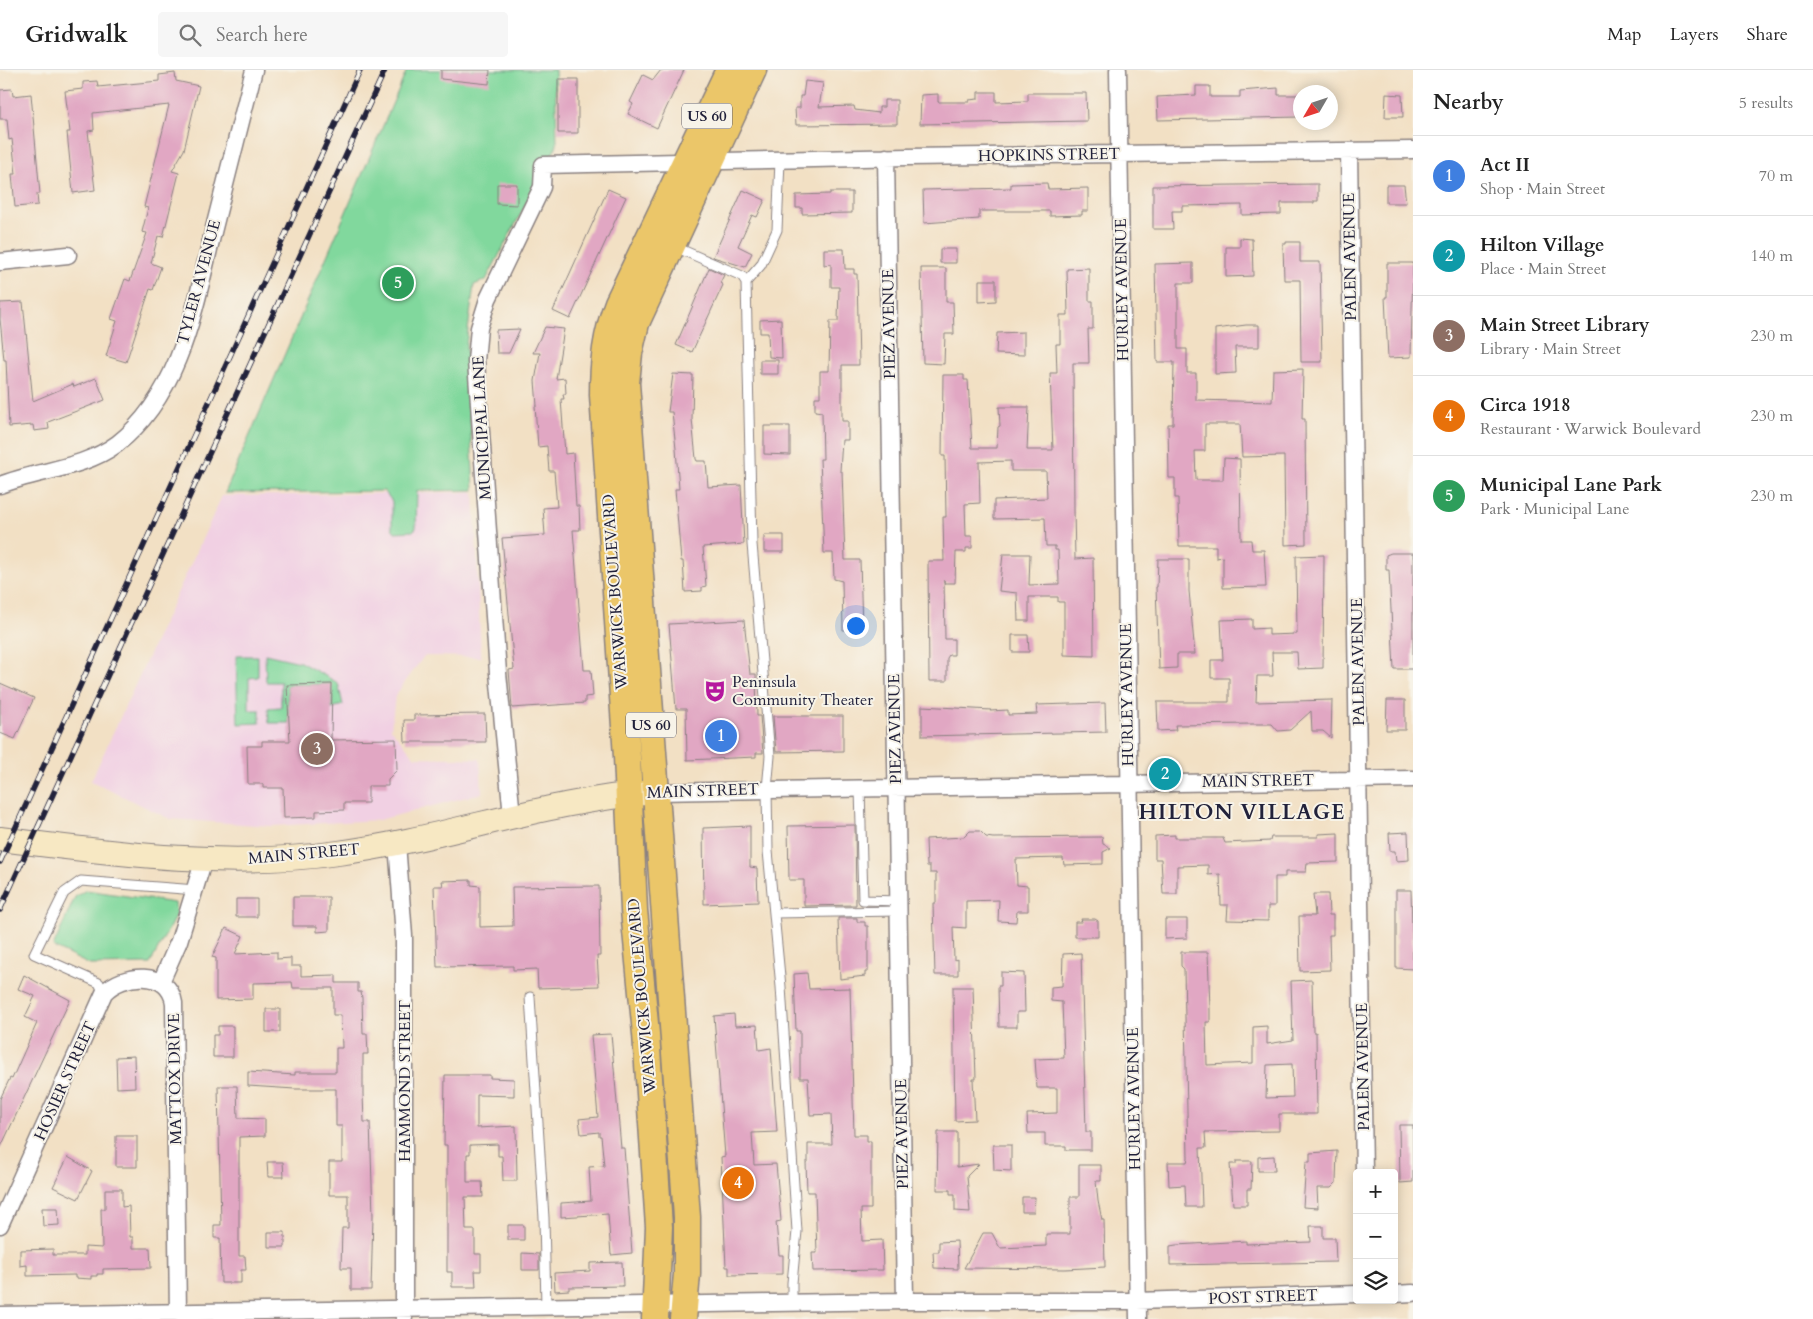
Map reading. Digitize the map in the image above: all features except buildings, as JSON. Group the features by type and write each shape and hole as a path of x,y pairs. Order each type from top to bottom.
{"main road":[{"name":"WARWICK BOULEVARD","path":"684,1311 687,1216 626,383 629,353 636,323 671,245 729,70"},
{"name":"WARWICK BOULEVARD","path":"656,1312 659,1227 646,1034 634,910 629,794 604,415 604,363 608,330 618,304 697,162 753,70"},
{"name":"MAIN STREET","path":"0,839 113,853 204,859 250,860 294,858 397,843 605,796 656,792"}],"street":[{"name":"TYLER AVENUE","path":"0,485 95,456 116,444 138,424 160,396 188,332 254,70"},
{"name":"HURLEY AVENUE","path":"1118,70 1138,1319"},
{"name":"HOPKINS STREET","path":"697,162 1413,150"},
{"name":"PALEN AVENUE","path":"1349,151 1360,780 1364,1169"},
{"name":"PIEZ AVENUE","path":"886,158 905,1301"},
{"name":"MUNICIPAL LANE","path":"512,816 498,673 478,395 476,361 479,328 488,299 542,187 543,166 697,162"},
{"path":"0,262 68,255"},
{"name":"MAIN STREET","path":"656,792 1413,779"},
{"name":"HAMMOND STREET","path":"397,843 404,936 404,1314"},
{"path":"104,993 112,984 122,979 131,978 161,982 179,941 204,859"},
{"name":"MATTOX DRIVE","path":"161,982 168,988 174,1003 178,1312"},
{"name":"HOSIER STREET","path":"0,1225 104,993"},
{"name":"POST STREET","path":"0,1314 178,1312 404,1314 546,1306 656,1312 792,1302 1137,1301 1353,1294"},
{"path":"1398,1294 1413,1294"}],"lane":[{"path":"746,282 762,265 777,230 780,161"},
{"path":"671,245 742,276 746,282 754,595 766,696 770,756 767,789 768,851 782,987 797,1222 792,1302"},
{"path":"860,788 863,900 899,906"},
{"path":"104,993 99,983 34,954 64,893 81,881 196,890"},
{"path":"774,913 899,906"},
{"path":"530,997 544,1218 546,1306"}],"shaded area":[{"path":"474,492 481,657 424,656 395,696 391,729 415,757 480,759 482,793 379,820 271,826 170,819 91,781 222,496"}],"green space":[{"path":"407,70 555,70 557,145 486,280 474,285 466,345 474,490 417,491 416,528 413,531 395,532 392,528 392,501 384,491 225,493"},
{"path":"265,654 300,662 338,683 343,705 332,708 331,684 287,685 289,723 269,723 268,708 281,707 281,682 266,682"},
{"path":"236,656 258,656 258,677 249,678 249,710 260,710 260,723 238,724"},
{"path":"86,890 175,903 176,915 150,964 90,965 53,947 75,897"}],"railway":[{"path":"0,862 360,70"},
{"path":"0,910 385,70"}],"place":[{"name":"Municipal Lane Park","path":"398,283"},
{"name":"Peninsula Community Theater","path":"715,691"},
{"name":"Act II","path":"721,736"},
{"name":"Main Street Library","path":"317,749"},
{"name":"Hilton Village","path":"1165,774"},
{"name":"Circa 1918","path":"738,1183"}],"district":[{"name":"HILTON VILLAGE","path":"1242,812"}]}
